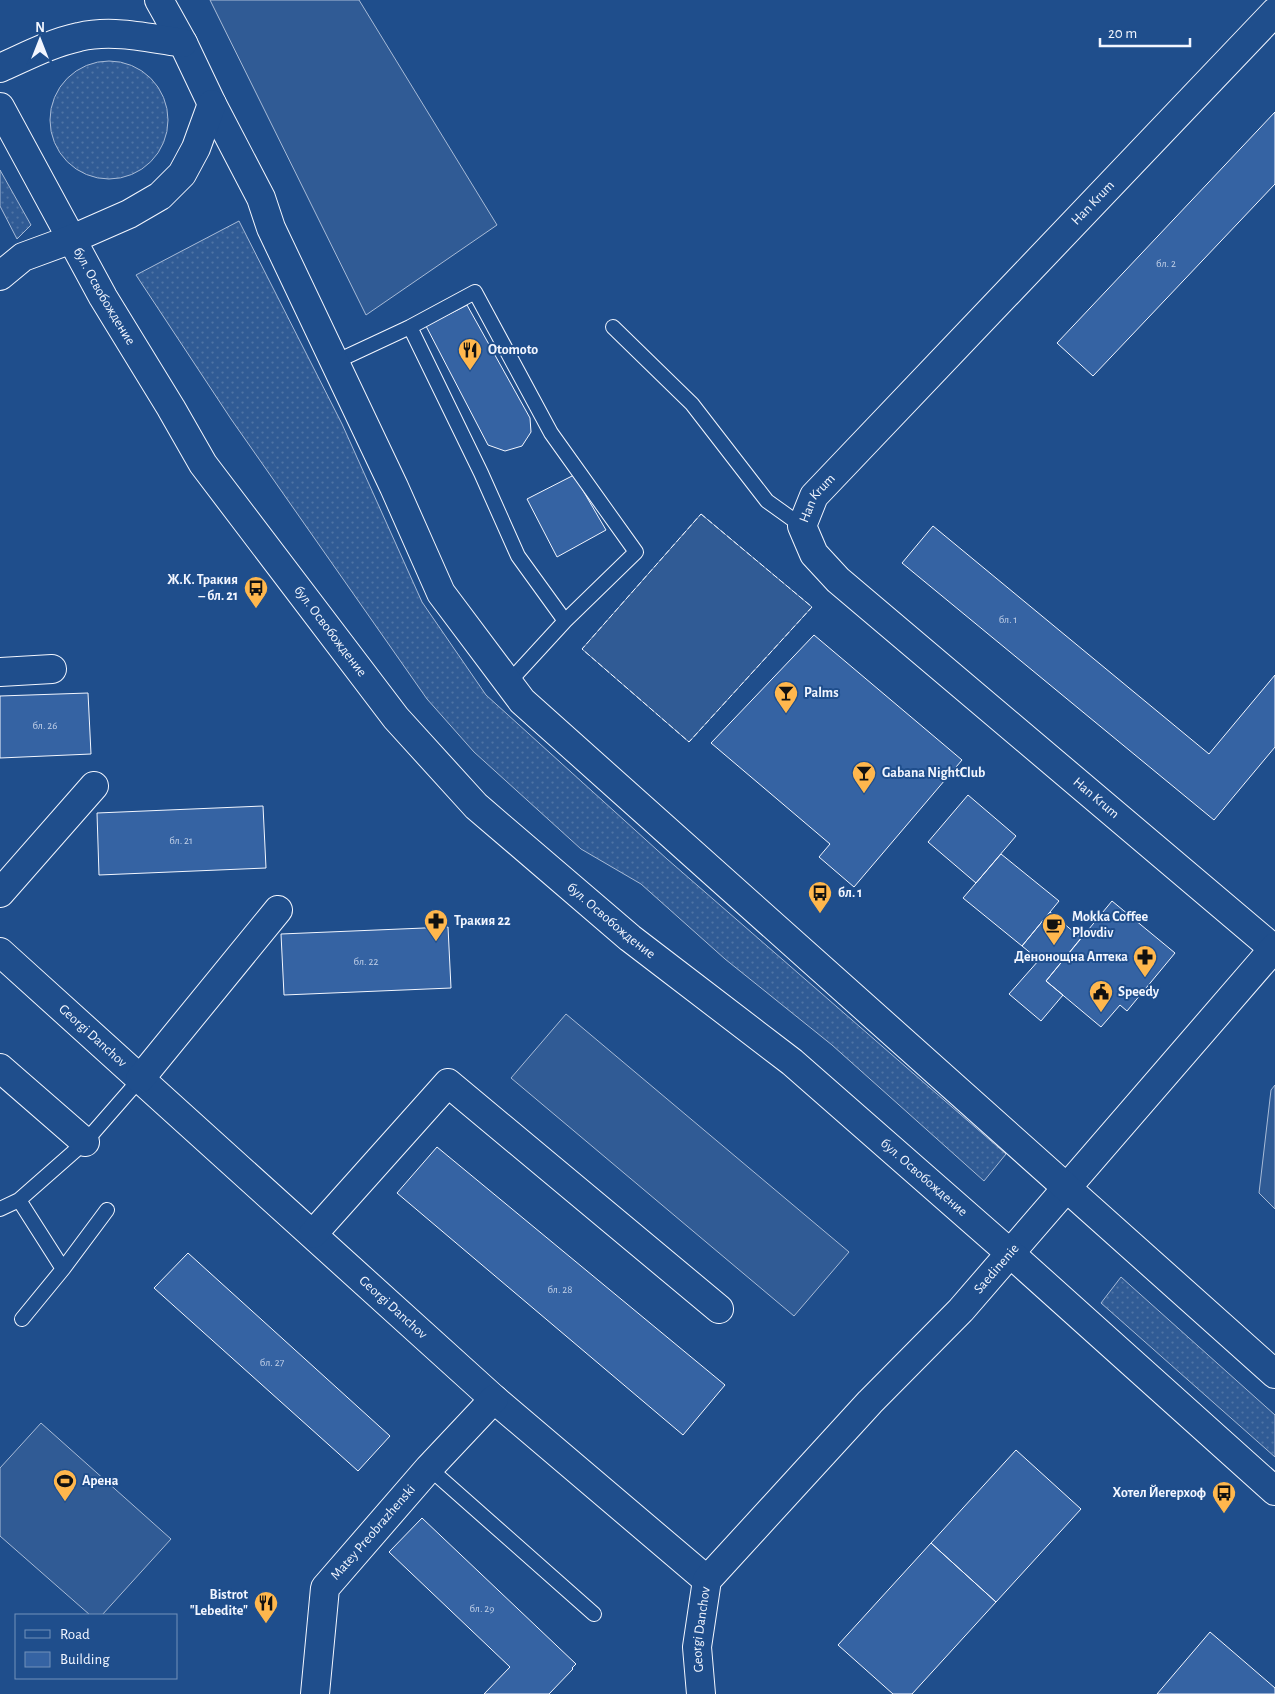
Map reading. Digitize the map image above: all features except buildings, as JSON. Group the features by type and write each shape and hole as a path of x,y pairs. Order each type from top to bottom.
{"street":[{"path":"159,0 183,43 212,104 261,198 271,228 394,487 441,593 522,701 693,852 1066,1190 1275,1374"},
{"name":"Han Krum","path":"1274,948 838,580 814,554 802,526 814,496 1275,12"},
{"path":"0,68 44,48 80,36 111,34 183,43"},
{"path":"0,276 23,257 72,239 129,214 160,196 182,174 196,148 212,104"},
{"name":"бул. Освобождение","path":"0,107 103,296 203,464 396,718 476,806 630,938 792,1062 1011,1254 1275,1491"},
{"path":"0,672 52,669"},
{"path":"0,893 94,786"},
{"path":"140,1079 278,910"},
{"name":"Saedinenie","path":"707,1580 870,1402 961,1310 1274,948"},
{"name":"Georgi Danchov","path":"0,952 494,1399 707,1580 697,1647 701,1694"},
{"path":"0,1068 85,1142"},
{"path":"313,1234 448,1082 719,1309"},
{"name":"Matey Preobrazhenski","path":"315,1694 324,1588 429,1468 494,1399"}],"lane":[{"path":"335,362 475,292 551,433 636,552 565,621 509,682"},
{"path":"410,326 481,473 518,556 565,621"},
{"path":"613,327 692,404 768,501 802,526"},
{"path":"0,1208 19,1200 85,1142 140,1079"},
{"path":"19,1200 64,1269"},
{"path":"22,1319 64,1269 107,1210"},
{"path":"429,1468 594,1614"}],"shaded area":[{"path":"210,0 359,0 497,225 366,315"},
{"path":"109,61 132,65 151,78 164,97 168,120 164,143 151,162 132,175 109,179 86,175 67,162 54,143 50,120 54,97 67,78 86,65"},
{"path":"0,170 31,225 17,239 0,206"},
{"path":"239,221 342,424 422,602 486,695 667,859 1006,1154 984,1181 832,1045 725,959 641,884 581,849 474,752 427,699 231,419 136,275"},
{"path":"701,514 812,607 689,742 582,649"},
{"path":"566,1014 849,1252 794,1316 511,1078"},
{"path":"1275,1085 1275,1209 1259,1193 1271,1090"},
{"path":"1121,1277 1275,1415 1275,1457 1101,1303"},
{"name":"Арена","path":"41,1423 171,1539 103,1614 89,1614 0,1536 0,1468"}],"fence":[{"path":"701,514 812,607 689,742 582,649 701,514"}],"place":[{"name":"Otomoto","path":"470,371"},
{"name":"Ж.К. Тракия – бл. 21","path":"256,609"},
{"name":"Palms","path":"786,714"},
{"name":"Gabana NightClub","path":"864,794"},
{"name":"бл. 1","path":"820,914"},
{"name":"Тракия 22","path":"436,942"},
{"name":"Mokka Coffee Plovdiv","path":"1054,946"},
{"name":"Денонощна Аптека","path":"1145,978"},
{"name":"Speedy","path":"1101,1013"},
{"name":"Арена","path":"65,1502"},
{"name":"Хотел Йегерхоф","path":"1224,1514"},
{"name":"Bistrot \"Lebedite\"","path":"266,1624"}]}
